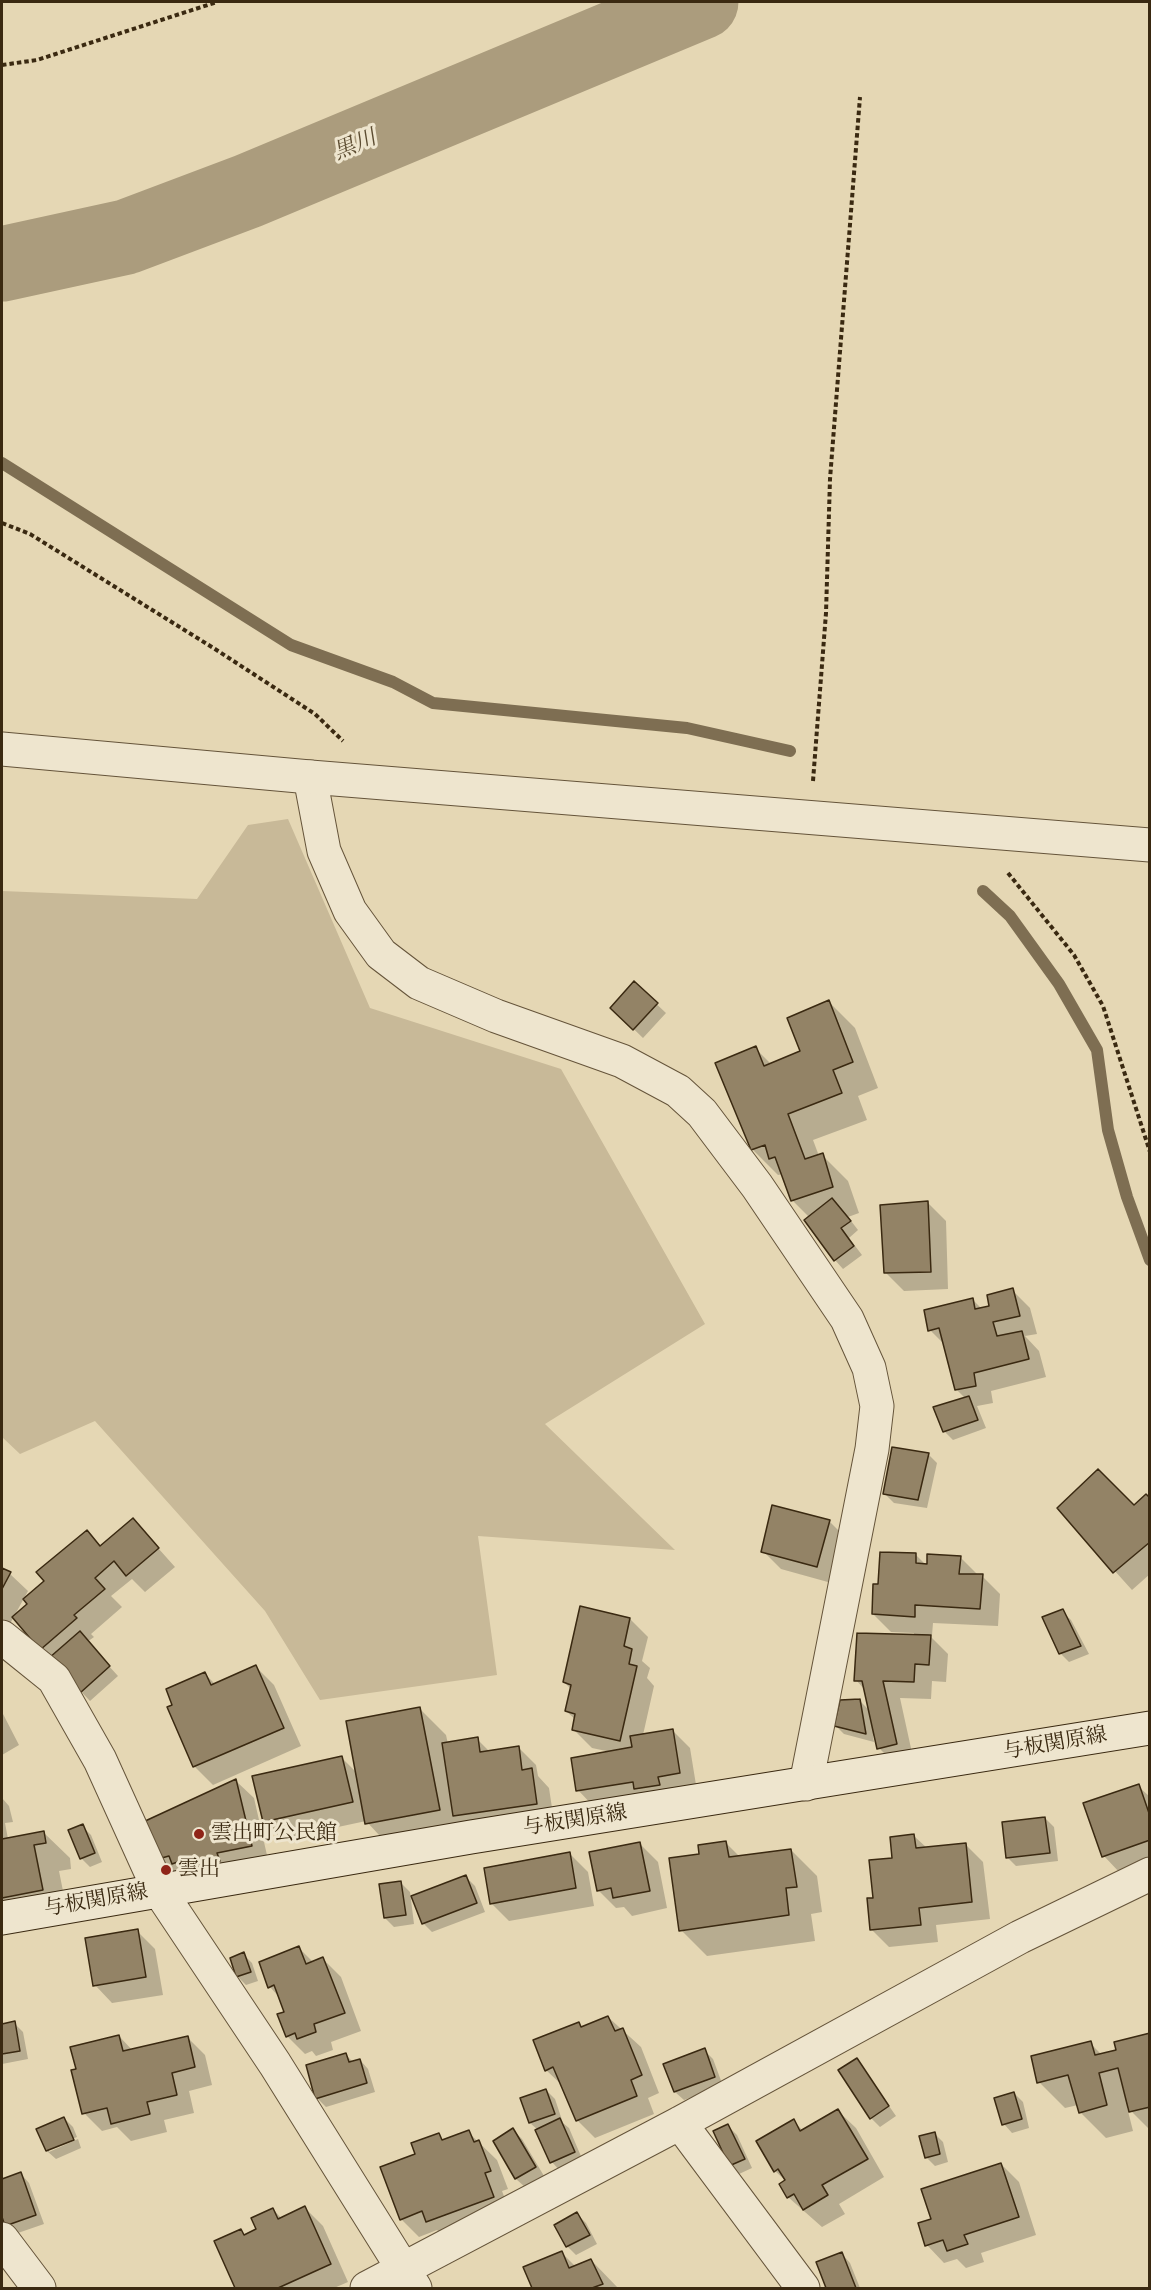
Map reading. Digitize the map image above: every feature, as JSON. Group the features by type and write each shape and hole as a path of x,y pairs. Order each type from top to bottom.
{"street":[{"path":"2,749 310,777 1149,845"},
{"path":"310,777 324,851 350,911 381,954 418,983 496,1016 621,1061 678,1091 702,1113 757,1186 847,1318 869,1368 877,1406 870,1461 806,1784"},
{"path":"2,1637 54,1679 100,1760 159,1890 275,2064 410,2280"},
{"name":"与板関原線","path":"2,1918 159,1890 1149,1728"},
{"path":"367,2289 410,2280 680,2123 1020,1937 1149,1874"},
{"path":"680,2123 803,2289"},
{"path":"2,2239 39,2289"}],"path":[{"path":"2,65 37,60 217,2"},
{"path":"811,818 826,613 830,479 860,97"},
{"path":"2,523 30,534 315,714 384,782"},
{"path":"976,831 1074,956 1103,1006 1149,1152"}],"shaded area":[{"path":"288,819 370,1008 561,1069 705,1324 545,1424 675,1550 478,1536 497,1675 320,1700 265,1611 95,1421 20,1454 2,1437 2,891 197,899 248,825"}],"building":[{"path":"634,981 658,1003 633,1030 610,1008"},
{"path":"829,1000 853,1062 833,1070 842,1093 788,1114 805,1159 823,1153 833,1187 791,1201 775,1157 769,1159 765,1145 751,1150 715,1063 756,1046 764,1066 800,1051 787,1018"},
{"path":"832,1198 851,1221 841,1228 854,1246 834,1261 804,1220"},
{"path":"928,1201 931,1272 884,1273 880,1205"},
{"path":"1013,1288 1020,1316 993,1322 997,1336 1022,1331 1029,1359 974,1373 976,1386 955,1390 939,1328 928,1331 924,1310 973,1298 975,1309 989,1306 987,1295"},
{"path":"969,1396 978,1420 943,1432 933,1407"},
{"path":"892,1447 929,1453 918,1500 883,1494"},
{"path":"1098,1469 1134,1505 1146,1494 1150,1498 1150,1542 1113,1573 1057,1508"},
{"path":"772,1505 830,1520 817,1567 761,1552"},
{"path":"133,1518 159,1548 126,1576 114,1561 95,1578 105,1589 74,1615 77,1618 40,1650 12,1617 27,1604 23,1599 44,1581 36,1572 87,1530 100,1546"},
{"path":"880,1552 916,1553 916,1563 927,1564 927,1554 961,1556 959,1574 983,1574 980,1609 915,1605 915,1617 872,1614 873,1584 878,1584"},
{"path":"2,1568 11,1572 2,1589"},
{"path":"580,1606 630,1618 624,1646 632,1649 629,1664 637,1666 620,1741 572,1730 575,1714 565,1711 571,1685 563,1682"},
{"path":"1063,1609 1081,1646 1059,1654 1042,1617"},
{"path":"80,1631 110,1666 80,1693 49,1658"},
{"path":"857,1633 931,1635 929,1665 915,1664 914,1682 883,1681 897,1744 877,1749 862,1681 854,1681"},
{"path":"256,1665 284,1728 193,1767 167,1707 172,1705 166,1689 205,1672 211,1685"},
{"path":"860,1699 866,1734 834,1726 840,1700"},
{"path":"420,1707 440,1810 365,1824 346,1721"},
{"path":"673,1729 680,1773 658,1777 660,1785 634,1789 633,1782 576,1791 571,1758 632,1747 630,1736"},
{"path":"478,1737 480,1752 519,1746 522,1770 532,1768 537,1804 453,1816 442,1743"},
{"path":"342,1756 353,1802 263,1822 252,1776"},
{"name":"雲出町公民館","path":"236,1779 252,1846 217,1853 220,1861 193,1865 191,1857 172,1864 169,1856 158,1859 143,1822"},
{"path":"1139,1784 1150,1816 1150,1840 1102,1857 1083,1803"},
{"path":"1045,1817 1050,1853 1006,1858 1002,1822"},
{"path":"83,1824 95,1853 80,1859 68,1830"},
{"path":"44,1831 46,1843 34,1845 43,1890 2,1898 2,1839"},
{"path":"914,1834 916,1848 966,1843 972,1902 919,1908 921,1925 870,1930 867,1898 873,1898 869,1860 892,1858 890,1837"},
{"path":"726,1841 729,1857 791,1849 797,1887 786,1888 789,1915 679,1931 669,1858 699,1854 698,1845"},
{"path":"640,1842 650,1891 613,1898 611,1888 597,1891 589,1852"},
{"path":"570,1852 576,1888 490,1904 484,1868"},
{"path":"466,1875 477,1903 422,1924 411,1896"},
{"path":"401,1881 406,1915 384,1918 379,1884"},
{"path":"138,1929 146,1977 93,1986 85,1938"},
{"path":"299,1946 306,1964 323,1957 345,2013 314,2024 316,2032 297,2039 295,2033 286,2037 277,2014 284,2012 274,1985 268,1988 259,1962"},
{"path":"244,1952 251,1972 236,1977 230,1958"},
{"path":"608,2016 615,2031 623,2028 642,2075 631,2080 637,2096 576,2121 553,2067 545,2071 533,2040 579,2022 581,2027"},
{"path":"15,2021 20,2051 2,2054 2,2024"},
{"path":"1150,2033 1150,2107 1129,2112 1118,2068 1099,2073 1107,2105 1079,2113 1068,2075 1037,2083 1031,2056 1091,2041 1095,2055 1116,2050 1114,2042"},
{"path":"119,2035 123,2051 188,2036 195,2067 172,2073 177,2095 147,2102 150,2114 111,2124 107,2108 82,2114 71,2070 76,2069 70,2047"},
{"path":"705,2048 715,2077 674,2092 663,2064"},
{"path":"346,2053 349,2062 360,2059 367,2083 315,2099 306,2065"},
{"path":"857,2058 889,2106 870,2119 838,2070"},
{"path":"546,2089 555,2114 529,2123 520,2098"},
{"path":"1014,2092 1022,2119 1002,2125 994,2098"},
{"path":"838,2109 868,2159 822,2185 828,2195 803,2210 794,2194 787,2198 779,2184 785,2180 778,2169 774,2172 756,2141 794,2119 800,2131"},
{"path":"64,2117 74,2140 46,2151 36,2129"},
{"path":"560,2118 575,2152 550,2163 535,2130"},
{"path":"728,2124 745,2159 729,2166 713,2131"},
{"path":"513,2128 536,2167 515,2179 493,2141"},
{"path":"469,2130 474,2142 479,2140 491,2171 485,2173 494,2197 426,2222 422,2211 400,2220 380,2167 415,2154 411,2143 439,2133 442,2140"},
{"path":"935,2132 940,2154 925,2158 919,2136"},
{"path":"1001,2163 1019,2217 964,2235 968,2244 947,2251 943,2240 925,2246 918,2223 931,2219 921,2189"},
{"path":"21,2172 36,2215 5,2226 2,2217 2,2179"},
{"path":"305,2206 331,2264 278,2288 235,2288 214,2241 241,2229 244,2235 256,2229 251,2218 273,2208 278,2219"},
{"path":"577,2212 590,2235 566,2247 554,2225"},
{"path":"562,2251 569,2268 591,2259 603,2284 592,2288 532,2288 523,2267"},
{"path":"842,2252 856,2288 826,2288 816,2262"}],"waterway":[{"name":"黒川","path":"2,264 126,237 248,191 701,2"},
{"path":"2,463 291,645 393,682 433,703 687,728 790,751"},
{"path":"983,891 1010,916 1059,984 1097,1050 1108,1130 1127,1197 1150,1260"}],"place":[{"name":"雲出町公民館","path":"199,1834"},
{"name":"雲出","path":"166,1870"}]}
